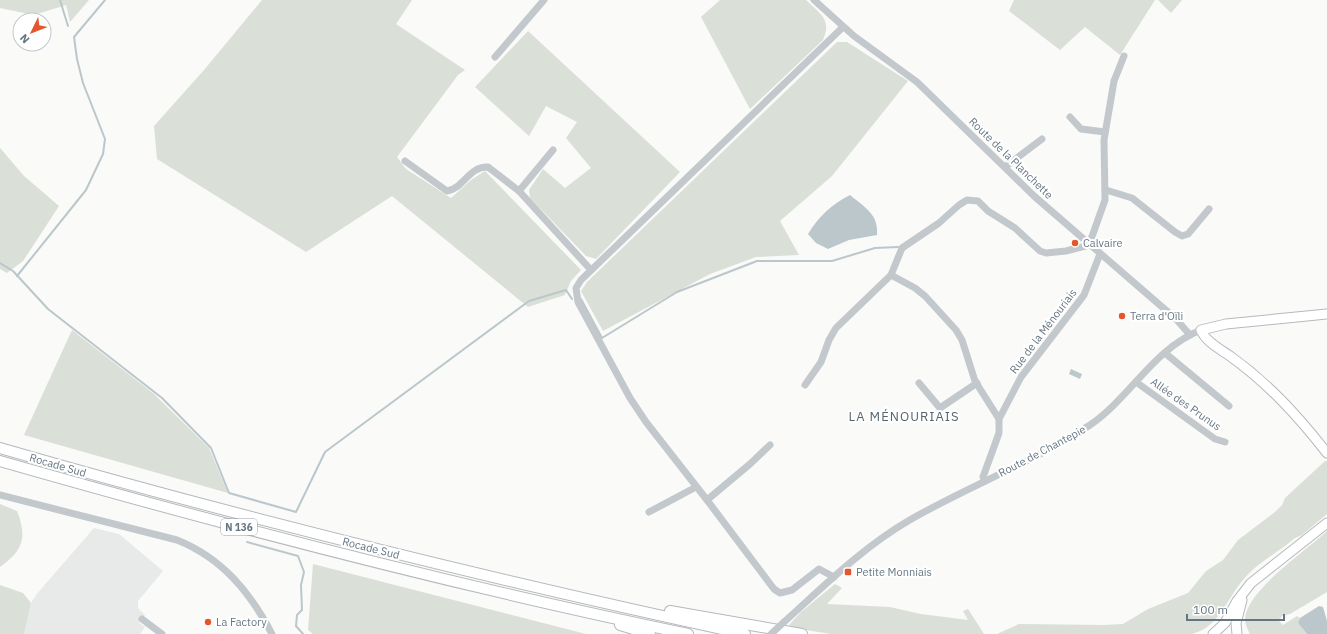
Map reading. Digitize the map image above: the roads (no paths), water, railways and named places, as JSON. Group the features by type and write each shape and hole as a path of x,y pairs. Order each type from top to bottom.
{"highway":[{"name":"Rocade Sud","path":"0,448 118,482 334,539 626,608 745,634"},
{"name":"Rocade Sud","path":"0,460 106,491 317,547 688,634"},
{"path":"626,608 644,606 802,634"},
{"path":"590,612 627,628 650,634"}],"main road":[{"name":"Route de Chantepie","path":"1202,330 1226,324 1327,314"},
{"path":"1202,330 1209,341 1260,378 1276,393 1327,453"},
{"path":"1213,634 1225,623 1244,593 1259,576 1327,523"},
{"path":"1237,634 1236,623 1244,593"}],"street":[{"path":"495,57 544,0"},
{"name":"Route de la Planchette","path":"814,0 843,27 917,82 1045,207 1180,323 1190,335"},
{"path":"834,577 825,570 819,569 792,590 780,593 774,589 646,422 630,398 578,302 576,288 581,280 843,27"},
{"path":"805,385 821,362 829,340 836,328 891,275 902,248 939,223 967,200 978,202 988,211 1015,228 1040,251 1046,253 1066,251 1089,245 1105,200 1105,132 1114,81 1124,56"},
{"path":"1070,117 1081,129 1105,132"},
{"path":"1005,168 1042,139"},
{"path":"519,191 553,150"},
{"path":"404,161 447,191 452,190 475,169 488,167 519,191 592,270"},
{"path":"1106,190 1132,198 1182,236 1188,234 1209,209"},
{"name":"Rue de la Ménouriais","path":"985,481 983,477 999,433 999,419 1021,377 1084,295 1100,254"},
{"path":"891,275 915,288 925,296 956,330 962,340 977,383 999,419"},
{"name":"Route de Chantepie","path":"771,634 864,550 908,521 1070,437 1089,425 1106,412 1165,353 1190,335 1202,330"},
{"path":"1165,353 1229,406"},
{"name":"Allée des Prunus","path":"1136,382 1215,440 1225,442"},
{"path":"919,383 940,408 977,383"},
{"path":"707,500 770,445"},
{"path":"650,512 696,487"},
{"path":"0,495 177,540 193,546 208,556 240,584 252,599 272,634"},
{"path":"142,619 162,634"}],"waterway":[{"path":"60,0 68,26"},
{"path":"17,276 86,190 103,154 105,139 83,83 77,59 74,37 105,0"},
{"path":"581,299 602,338 677,292 757,261 832,261 875,248 898,247"},
{"path":"0,263 13,271 48,309 162,398 211,448 229,493 296,512 325,452 529,301 566,290 572,299"},
{"path":"247,542 298,556 304,572 301,585 302,610 297,615 296,626 303,634"}],"place":[{"name":"Calvaire","path":"1075,243"},
{"name":"Terra d'Oïli","path":"1122,316"},
{"name":"Petite Monniais","path":"848,572"},
{"name":"La Factory","path":"208,622"}],"district":[{"name":"LA MÉNOURIAIS","path":"904,416"}]}
